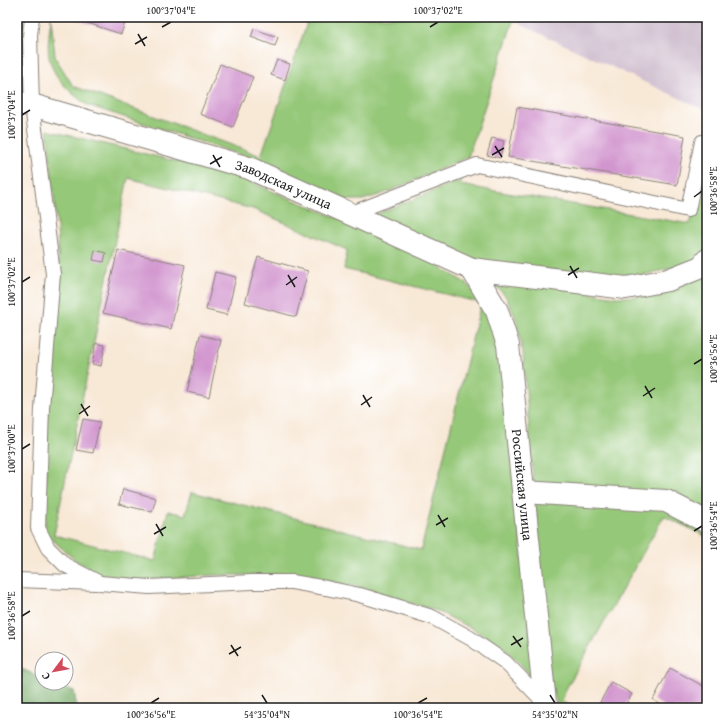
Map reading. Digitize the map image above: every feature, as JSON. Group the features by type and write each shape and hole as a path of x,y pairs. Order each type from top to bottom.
{"street":[{"name":"Заводская улица","path":"25,104 249,168 352,213 472,269"},
{"path":"472,269 626,288 668,280 701,267 707,260"},
{"name":"Российская улица","path":"472,269 498,310 508,345 546,706"},
{"path":"524,492 666,501 707,522"}],"lane":[{"path":"32,17 25,104 53,274 42,408 38,528 48,548 65,565 100,583"},
{"path":"352,213 477,165 688,210 702,142"},
{"path":"17,580 100,583 149,587 252,582 292,582 360,595 432,617 470,638 505,662 546,706"}],"shaded area":[{"path":"505,17 707,17 707,111 513,21"}],"green space":[{"path":"51,17 55,57 73,86 261,156 309,17 505,17 513,21 468,157 385,193 363,200 345,200 260,161 87,105 65,86 52,68 48,51"},
{"path":"47,130 233,175 410,248 467,284 480,297 499,333 535,682 519,662 499,644 475,630 437,611 360,587 292,575 215,575 126,581 101,575 75,560 45,533 47,403 60,292 57,225","holes":["128,178 253,209 347,250 344,269 481,303 421,550 192,492 185,515 168,511 155,561 54,535"]},
{"path":"707,170 707,251 690,264 625,279 465,259 374,215 461,180 460,185 690,224"},
{"path":"707,274 707,537 664,516 566,689 562,702 575,708 559,708 549,677 523,353 516,319 506,297 489,277 617,297 647,296 677,288"},
{"path":"22,669 34,674 34,691 74,691 77,708 17,708 17,683"}],"building":[{"path":"69,17 127,17 121,34"},
{"path":"254,29 278,37 275,46 251,37"},
{"path":"277,60 290,64 285,80 271,75"},
{"path":"220,64 253,77 233,127 200,114"},
{"path":"517,107 685,136 677,185 508,157"},
{"path":"492,138 504,141 500,158 487,155"},
{"path":"95,250 106,253 104,262 93,260"},
{"path":"118,250 185,265 171,329 103,313"},
{"path":"258,257 308,271 296,317 245,303"},
{"path":"215,272 236,277 227,315 206,310"},
{"path":"200,335 221,340 209,397 187,392"},
{"path":"96,343 105,345 101,366 92,364"},
{"path":"83,419 100,422 93,453 76,450"},
{"path":"123,489 156,498 152,512 119,504"},
{"path":"670,668 707,688 707,708 667,708 653,700"},
{"path":"611,682 632,694 624,708 597,708"}]}
